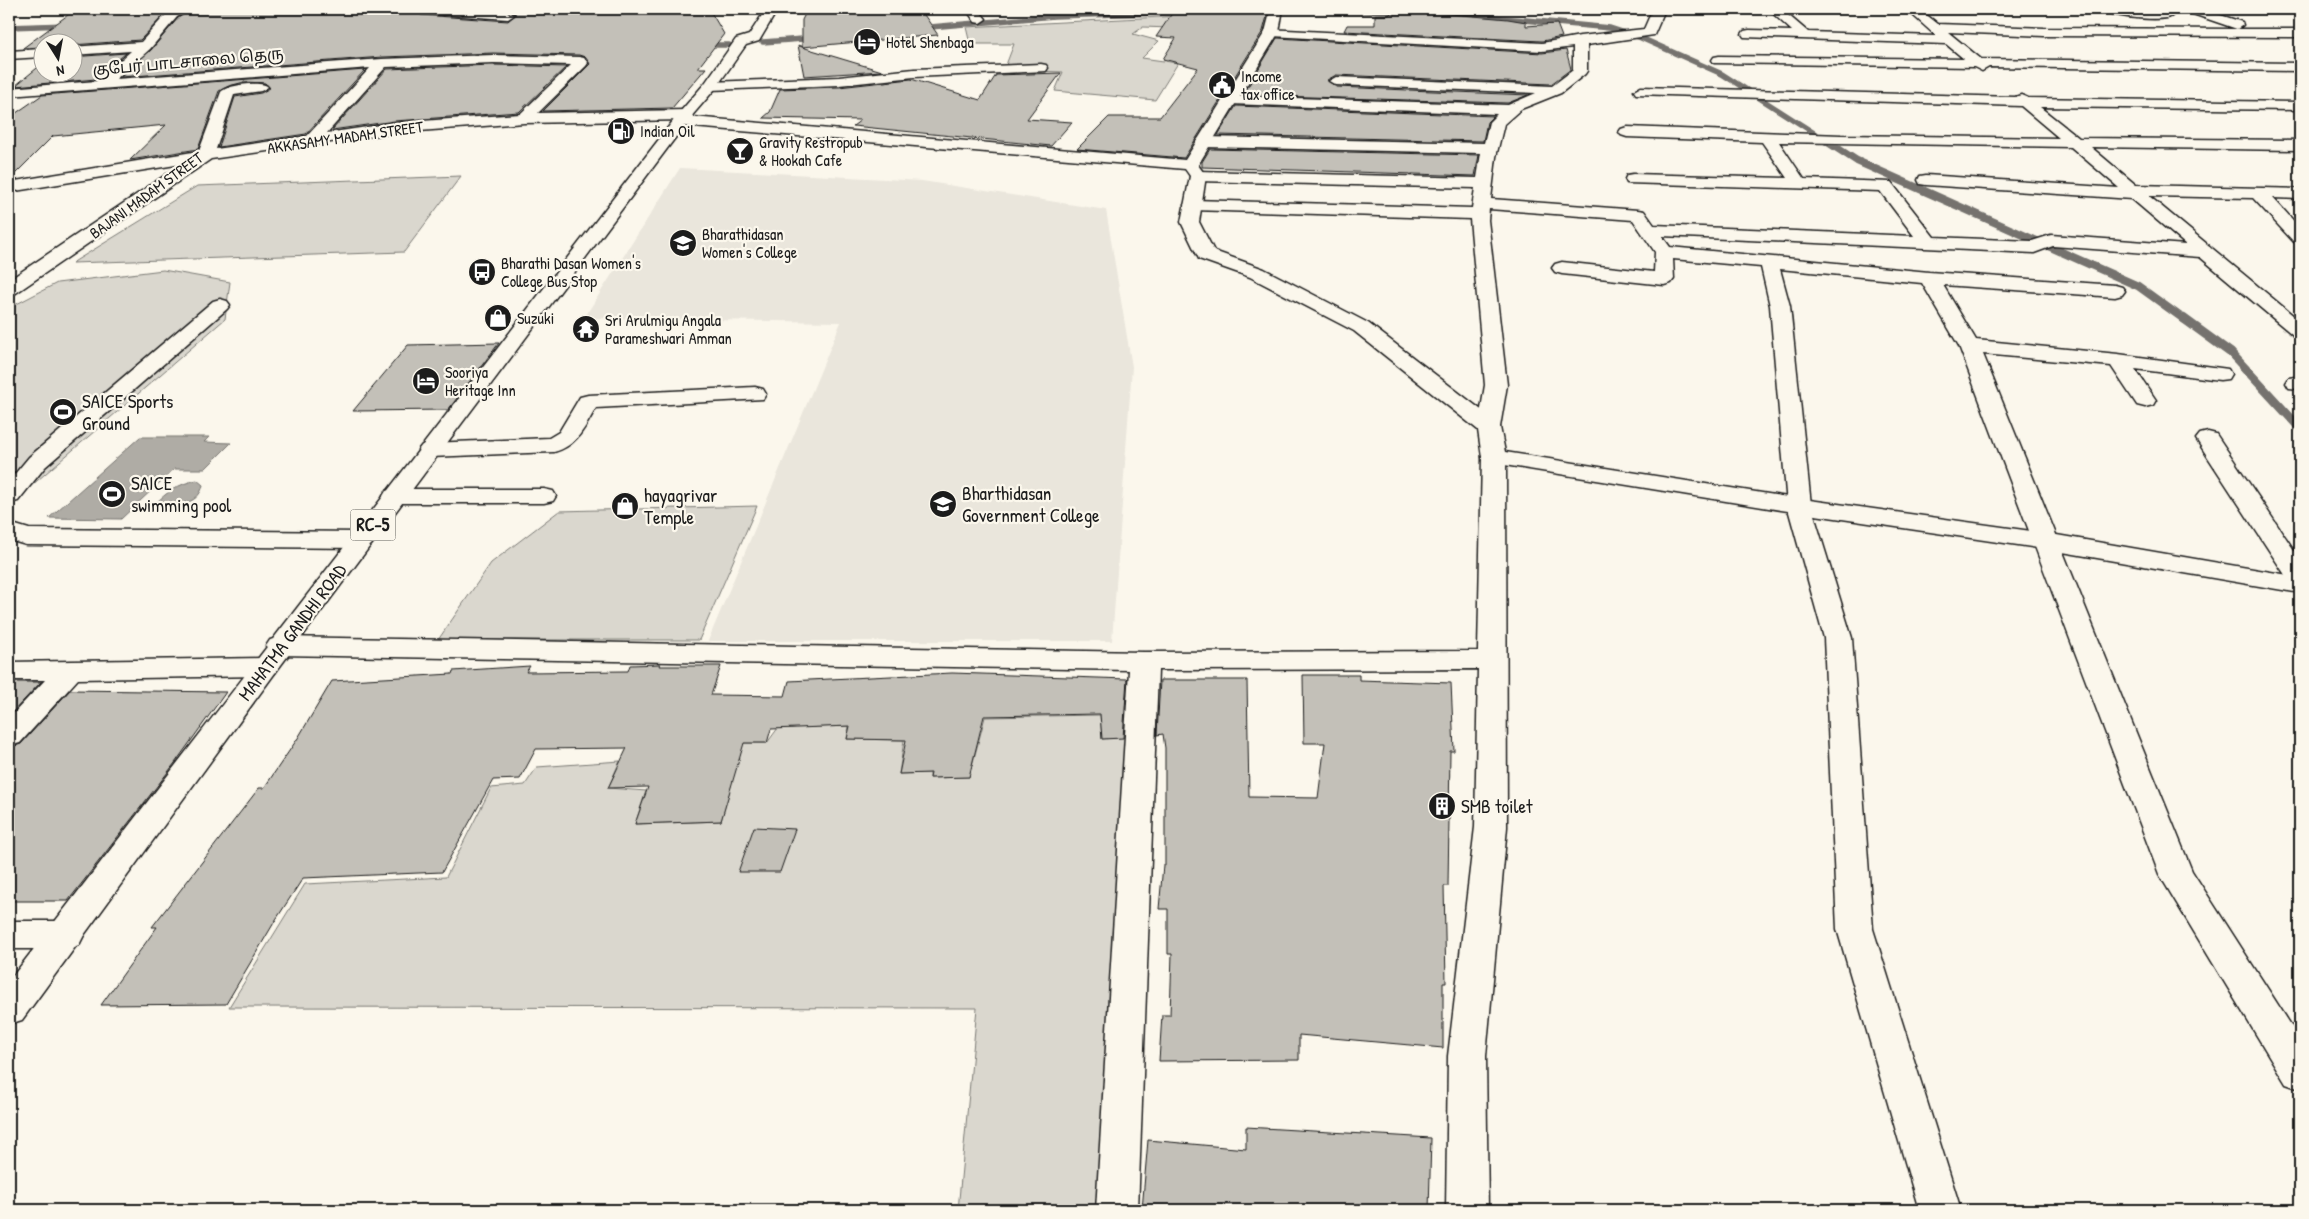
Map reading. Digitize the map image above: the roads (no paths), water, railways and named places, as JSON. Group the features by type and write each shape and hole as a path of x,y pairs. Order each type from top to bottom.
{"street":[{"path":"421,9 508,15"},
{"path":"481,28 520,9"},
{"name":"MAHATMA GANDHI ROAD","path":"9,1009 395,496 683,118 710,86 741,36 754,38 772,9"},
{"path":"1272,32 1542,47 1580,40 1649,32 1658,12 1655,9"},
{"path":"1774,9 1804,35"},
{"path":"1912,9 2000,83 2076,143 2300,331"},
{"path":"2107,9 2138,14 2245,15"},
{"path":"2191,9 2208,16 2219,17 2283,45"},
{"path":"1277,10 1272,32 1204,142 1194,170 1193,206 1190,222 1206,255 1257,273 1361,327 1491,442 1799,505 2045,541 2300,585"},
{"path":"100,86 145,46 162,25 178,12"},
{"path":"1935,28 2044,32 2300,32"},
{"path":"1749,34 1950,40"},
{"path":"1467,1210 1467,1056 1491,826 1491,442 1496,385 1480,209 1496,122 1516,106 1556,90 1580,71 1580,40"},
{"path":"82,50 145,46"},
{"path":"9,55 32,54"},
{"name":"குபேர் பாடசாலை தெரு","path":"9,92 382,62 493,59 579,61 580,63 577,67 524,118"},
{"path":"1720,60 2300,67"},
{"path":"311,141 382,62"},
{"name":"BAJANI MADAM STREET","path":"9,289 206,155 228,92 330,77 339,65"},
{"path":"710,86 839,81 914,73 1041,68"},
{"path":"1336,81 1556,90"},
{"path":"1641,91 2025,102 2300,106"},
{"path":"1230,100 1511,110"},
{"name":"AKKASAMY MADAM STREET","path":"9,187 206,155 394,128 524,118 683,118 1194,170 1484,183"},
{"path":"1627,132 1841,140 2300,145"},
{"path":"1767,137 1799,183"},
{"path":"1204,142 1491,148"},
{"path":"1633,179 1885,186 1929,243"},
{"path":"1926,180 2134,192 2300,194"},
{"path":"2259,194 2300,238"},
{"path":"1193,206 1480,209 1638,215 1664,252 1664,279 1562,268"},
{"path":"1649,230 2034,247 2052,240 2204,252"},
{"path":"1842,239 1856,271"},
{"path":"1664,252 1769,264 1929,278 2115,291"},
{"path":"1769,264 1780,306 1799,505 1838,638 1855,929 1940,1210"},
{"path":"1929,278 1969,346 2176,874 2300,1072"},
{"path":"9,496 37,462 220,305"},
{"path":"1969,346 2118,360 2220,374"},
{"path":"2118,360 2145,400"},
{"path":"430,450 554,445 568,436 588,402 755,394"},
{"path":"2208,439 2300,578"},
{"path":"395,496 544,496"},
{"path":"9,531 26,537 362,540"},
{"path":"9,671 273,657 1144,661 1491,660"},
{"path":"1117,1210 1144,661"},
{"path":"9,736 70,669"},
{"path":"9,936 66,935"}],"waterway":[{"path":"1296,9 1450,13 1610,28 1641,38 1722,74 1825,140"},
{"path":"919,28 1054,16 1188,12"},
{"path":"9,27 68,25"},
{"path":"763,42 816,38"},
{"path":"701,45 729,45"},
{"path":"1823,139 1857,161 2138,286 2185,320"},
{"path":"2183,318 2231,353 2300,428"}],"place":[{"name":"Hotel Shenbaga","path":"867,42"},
{"name":"Income tax office","path":"1222,85"},
{"name":"Indian Oil","path":"621,131"},
{"name":"Gravity Restropub & Hookah Cafe","path":"740,151"},
{"name":"Bharathidasan Women's College","path":"683,243"},
{"name":"Bharathi Dasan Women's College Bus Stop","path":"482,272"},
{"name":"Suzuki","path":"498,318"},
{"name":"Sri Arulmigu Angala Parameshwari Amman","path":"586,329"},
{"name":"Sooriya Heritage Inn","path":"426,381"},
{"name":"SAICE Sports Ground","path":"63,412"},
{"name":"SAICE swimming pool","path":"112,494"},
{"name":"Bharthidasan Government College","path":"943,504"},
{"name":"hayagrivar Temple","path":"625,506"},
{"name":"SMB toilet","path":"1442,806"}]}
